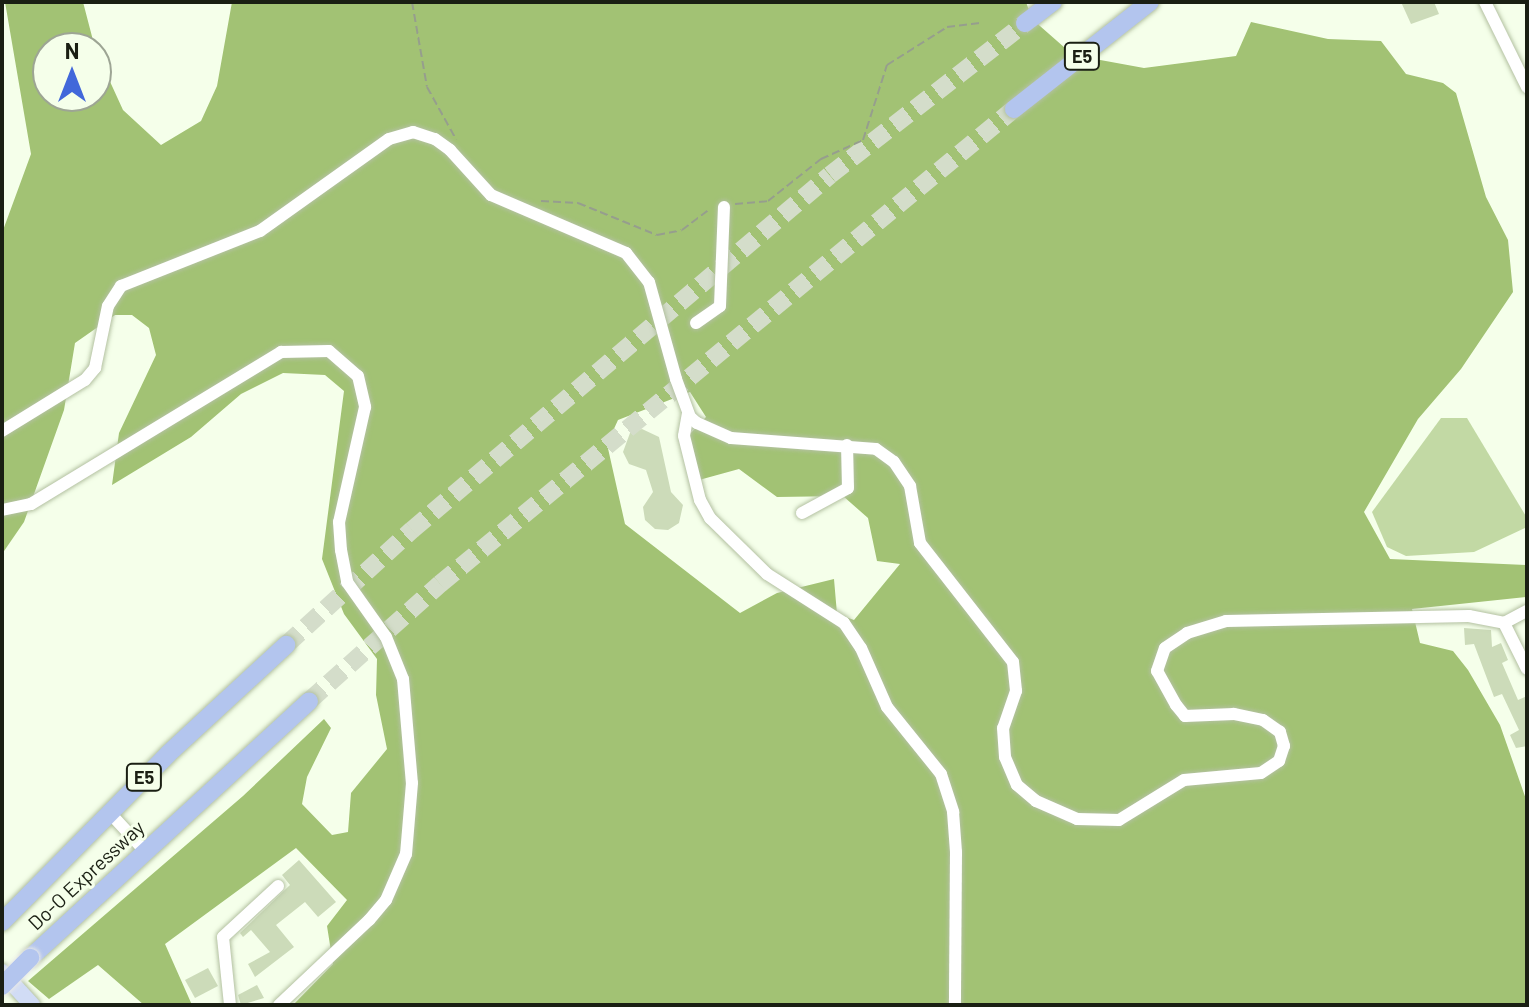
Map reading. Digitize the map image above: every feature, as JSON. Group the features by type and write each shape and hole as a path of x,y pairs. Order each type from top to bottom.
{"highway":[{"path":"1025,23 1053,2"},
{"name":"E5","path":"1014,109 1150,2"},
{"name":"Do-O Expressway","path":"5,919 109,812 286,645"},
{"name":"Do-O Expressway","path":"2,986 144,850 309,701"}],"main road":[{"path":"2,972 32,1005"}],"street":[{"path":"1485,2 1527,87"},
{"path":"2,431 85,380 95,368 108,306 121,286 260,231 389,139 413,132 435,139 450,150 491,195 626,253 649,282 688,413 697,423 731,438 876,449 903,471 920,543 1013,662 1016,691 1003,728 1005,757 1017,785 1036,801 1077,819 1119,820 1184,780 1261,773 1279,761 1284,746 1280,732 1263,720 1234,714 1185,716 1176,705 1157,671 1165,648 1187,633 1226,621 1469,616 1504,623 1527,611"},
{"path":"696,323 720,306 724,207"},
{"path":"2,510 31,504 281,352 329,351 358,376 365,407 339,522 341,550 347,582 386,637 403,679 412,783 406,854 377,910 279,1005"},
{"path":"688,413 684,436 700,500 710,518 767,574 855,635 887,707 941,774 953,812 956,852 955,1005"},
{"path":"802,513 848,488 847,445"},
{"path":"1504,623 1527,669"},
{"path":"109,812 144,850"},
{"path":"230,1005 223,937 278,886"}],"path":[{"path":"412,2 427,87 455,130 457,145 450,150"},
{"path":"538,201 578,203 657,235 682,230 724,207 768,201 821,159 863,140 887,65 947,27 980,23"}],"green space":[{"path":"5,2 83,2 91,32 32,32 32,112 112,112 112,86 123,110 161,145 201,121 217,86 232,2 1026,2 1032,19 1073,55 1144,68 1236,56 1251,22 1328,39 1381,41 1406,74 1443,83 1456,93 1486,197 1508,240 1513,292 1461,369 1418,419 1364,512 1390,559 1527,565 1527,597 1412,609 1420,643 1453,651 1468,670 1500,725 1527,802 1527,1005 293,1005 333,964 327,926 347,900 296,848 165,944 192,1005 144,1005 98,965 49,999 28,981 243,796 324,719 331,728 307,777 302,804 332,835 348,832 351,793 387,749 376,695 377,659 344,614 322,559 344,391 325,375 283,373 241,394 191,437 112,485 119,433 156,355 149,328 132,315 115,315 75,343 64,410 24,522 2,554 2,233 31,154","holes":["690,392 706,417 688,436 699,480 739,469 777,497 843,496 868,518 877,561 900,564 854,620 837,614 834,579 777,593 740,613 625,524 607,444 618,420"]},
{"path":"1441,418 1467,418 1527,518 1527,527 1474,552 1406,556 1387,547 1372,512"}],"building":[{"path":"1401,2 1434,2 1439,14 1411,24"},
{"path":"642,429 659,437 671,492 683,505 679,523 668,530 655,529 645,520 643,507 653,492 646,470 629,464 623,452 630,433"},
{"path":"1464,628 1491,630 1492,647 1501,643 1508,660 1502,663 1518,700 1527,696 1527,746 1516,748 1510,735 1519,730 1502,694 1494,697 1474,644 1465,645"},
{"path":"299,860 336,902 318,917 305,902 276,925 294,947 255,977 248,964 270,952 251,930 243,937 240,933 290,885 282,875"},
{"path":"208,968 218,986 195,998 185,980"},
{"path":"257,985 264,998 241,1005 238,995"}],"tunnel":[{"path":"286,645 412,530 830,175 1025,23"},
{"path":"309,701 440,584 1014,109"}]}
